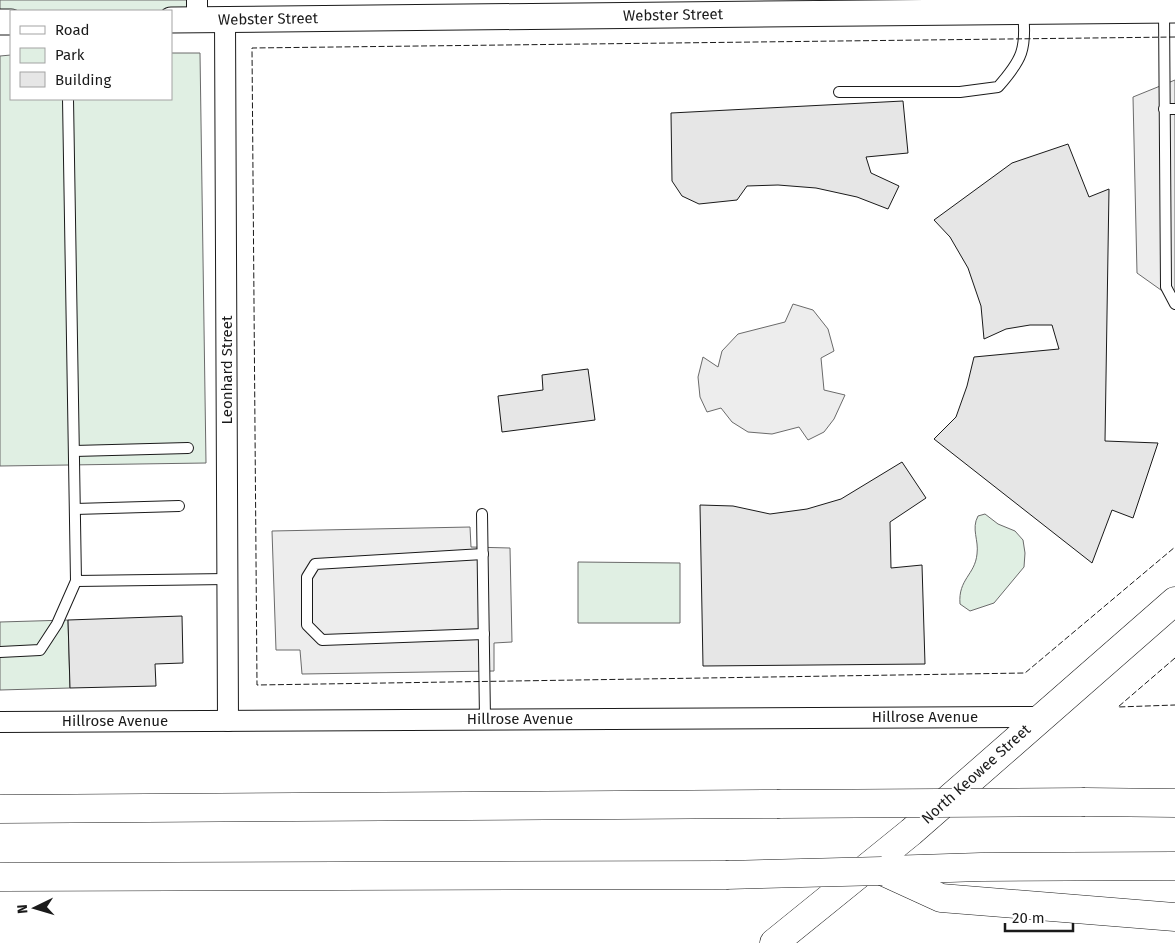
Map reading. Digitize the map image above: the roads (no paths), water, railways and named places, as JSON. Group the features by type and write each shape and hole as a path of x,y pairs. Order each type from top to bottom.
{"main road":[{"name":"North Keowee Street","path":"774,943 911,832 1175,600"},
{"path":"0,809 1175,803"},
{"path":"0,877 726,875 981,867 1175,866"},
{"path":"882,871 940,898 1175,917"}],"street":[{"name":"Webster Street","path":"172,20 197,10 225,20 869,7 1169,10"},
{"name":"Leonhard Street","path":"225,20 228,721"},
{"name":"Hillrose Avenue","path":"0,722 1040,717"}],"lane":[{"path":"839,92 960,92 998,87 1017,65 1033,8"},
{"path":"1169,10 1170,109 1166,287 1175,304"},
{"path":"0,652 40,650 56,624 76,581 68,100"},
{"path":"74,451 188,448"},
{"path":"75,509 179,506"},
{"path":"482,514 485,719"},
{"path":"483,554 315,564 307,577 307,625 322,640 484,634"},
{"path":"76,581 227,579"}]}
